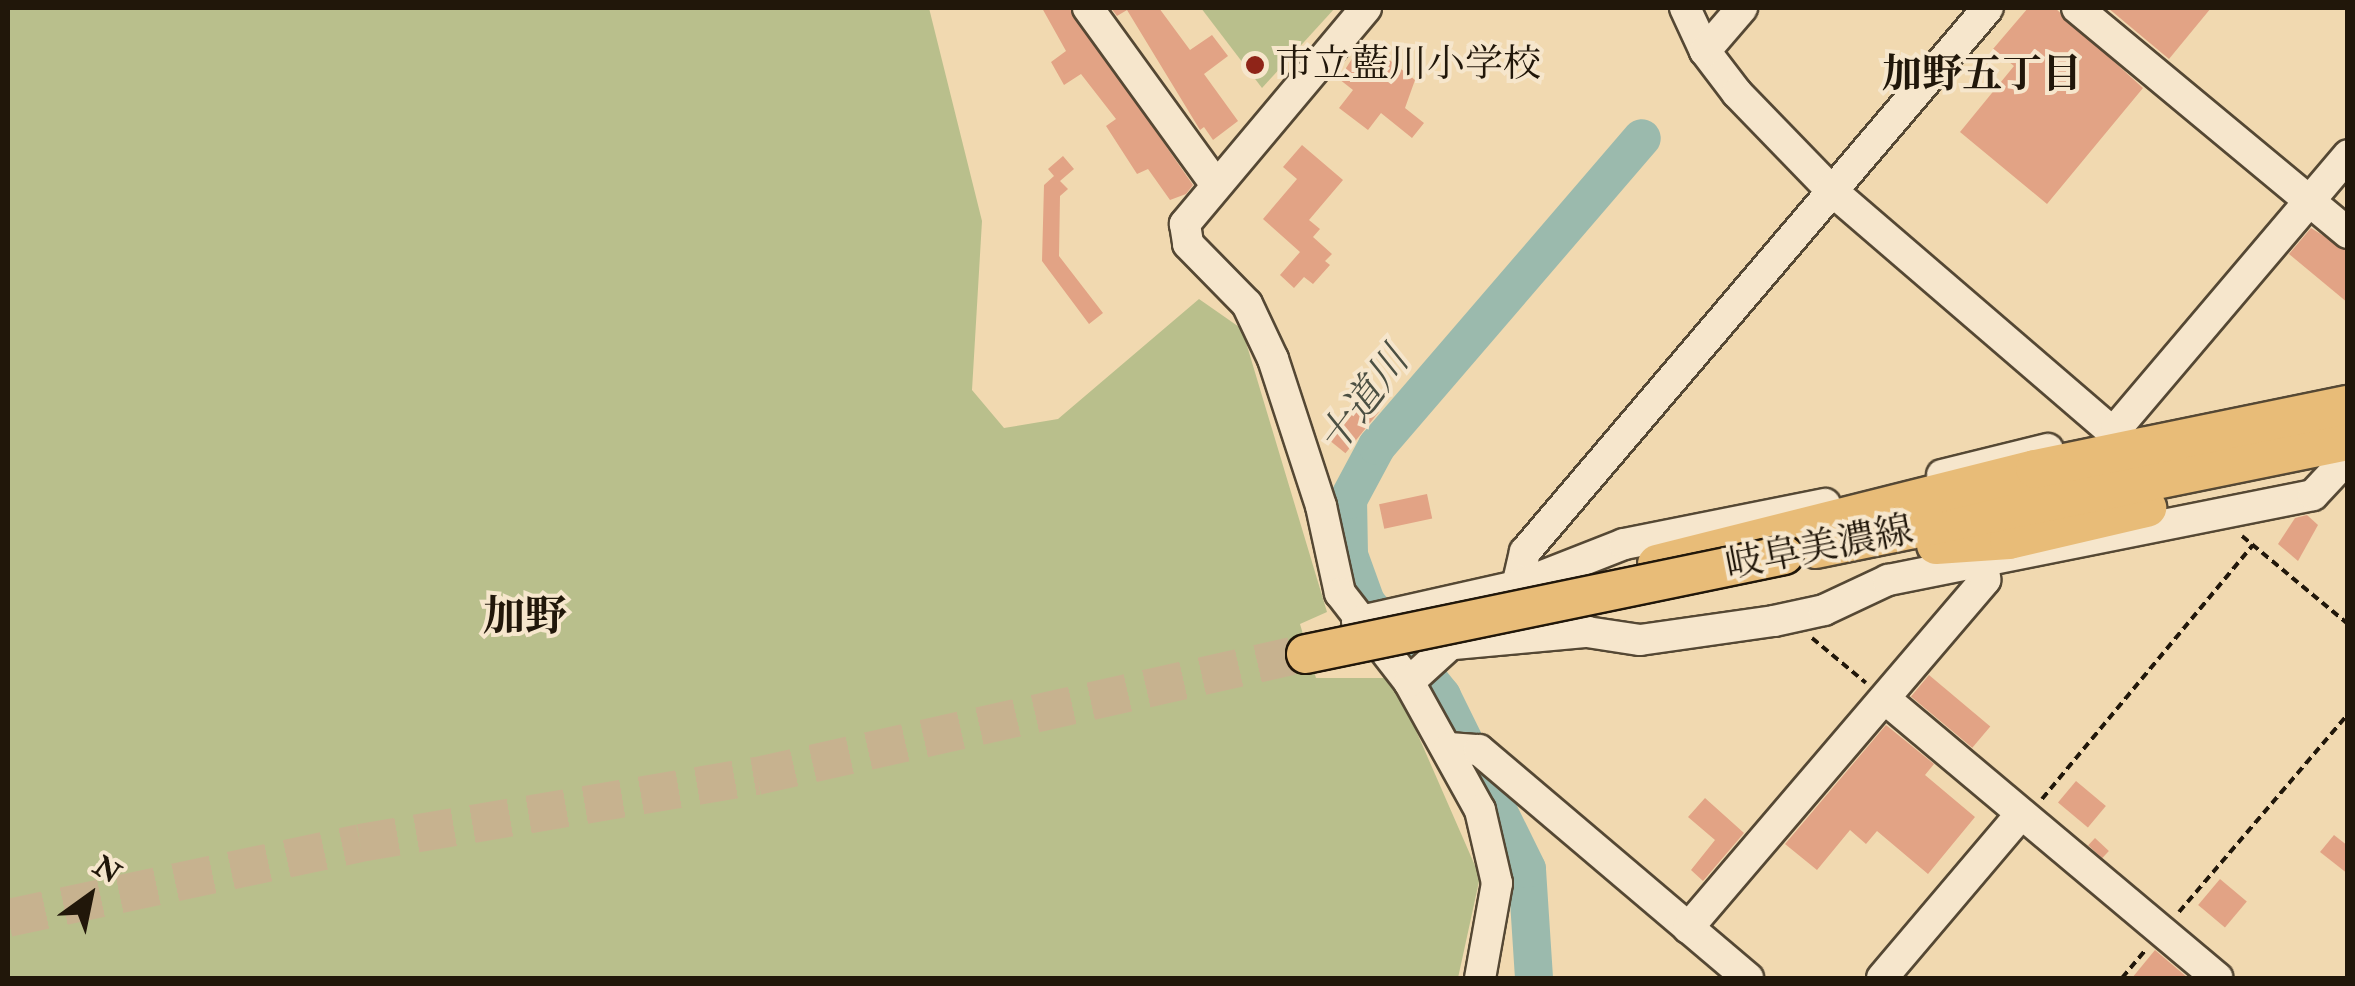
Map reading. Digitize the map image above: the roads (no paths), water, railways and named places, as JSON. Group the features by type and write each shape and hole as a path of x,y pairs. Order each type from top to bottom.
{"main road":[{"path":"1519,594 1645,567 2035,469 2338,407"},
{"path":"1784,555 2009,540 2213,504 2344,459"},
{"name":"岐阜美濃線","path":"1299,655 1519,594 1784,555 2344,459"}],"street":[{"path":"1088,8 1214,182"},
{"path":"1366,8 1214,182 1185,224 1188,244 1246,304 1273,359 1321,506 1340,593 1357,622 1417,675 1458,749 1480,810 1497,883 1480,978"},
{"path":"1685,8 1705,51 1831,190 2117,433"},
{"path":"1705,51 1742,8"},
{"path":"1519,594 1525,552 1988,8"},
{"path":"2077,8 2348,233"},
{"path":"2117,433 2348,155"},
{"path":"1417,675 1519,594 1624,544 2117,433 2309,397 2338,407"},
{"path":"1454,644 1588,632 1640,640 1790,617 1844,602 1865,586 1984,564 2213,504"},
{"path":"1688,928 1985,580 1984,564"},
{"path":"1357,622 1519,594"},
{"path":"1885,699 2217,978"},
{"path":"1458,749 1479,750 1748,978"},
{"path":"1882,978 2024,816"}],"waterway":[{"name":"十道川","path":"1534,978 1527,869 1442,696 1366,602 1349,555 1348,500 1377,446 1642,138"}],"tunnel":[{"path":"8,918 360,843 757,776 1292,656"}],"place":[{"name":"市立藍川小学校","path":"1255,65"}],"district":[{"name":"加野五丁目","path":"1982,75"},
{"name":"加野","path":"525,617"}]}
